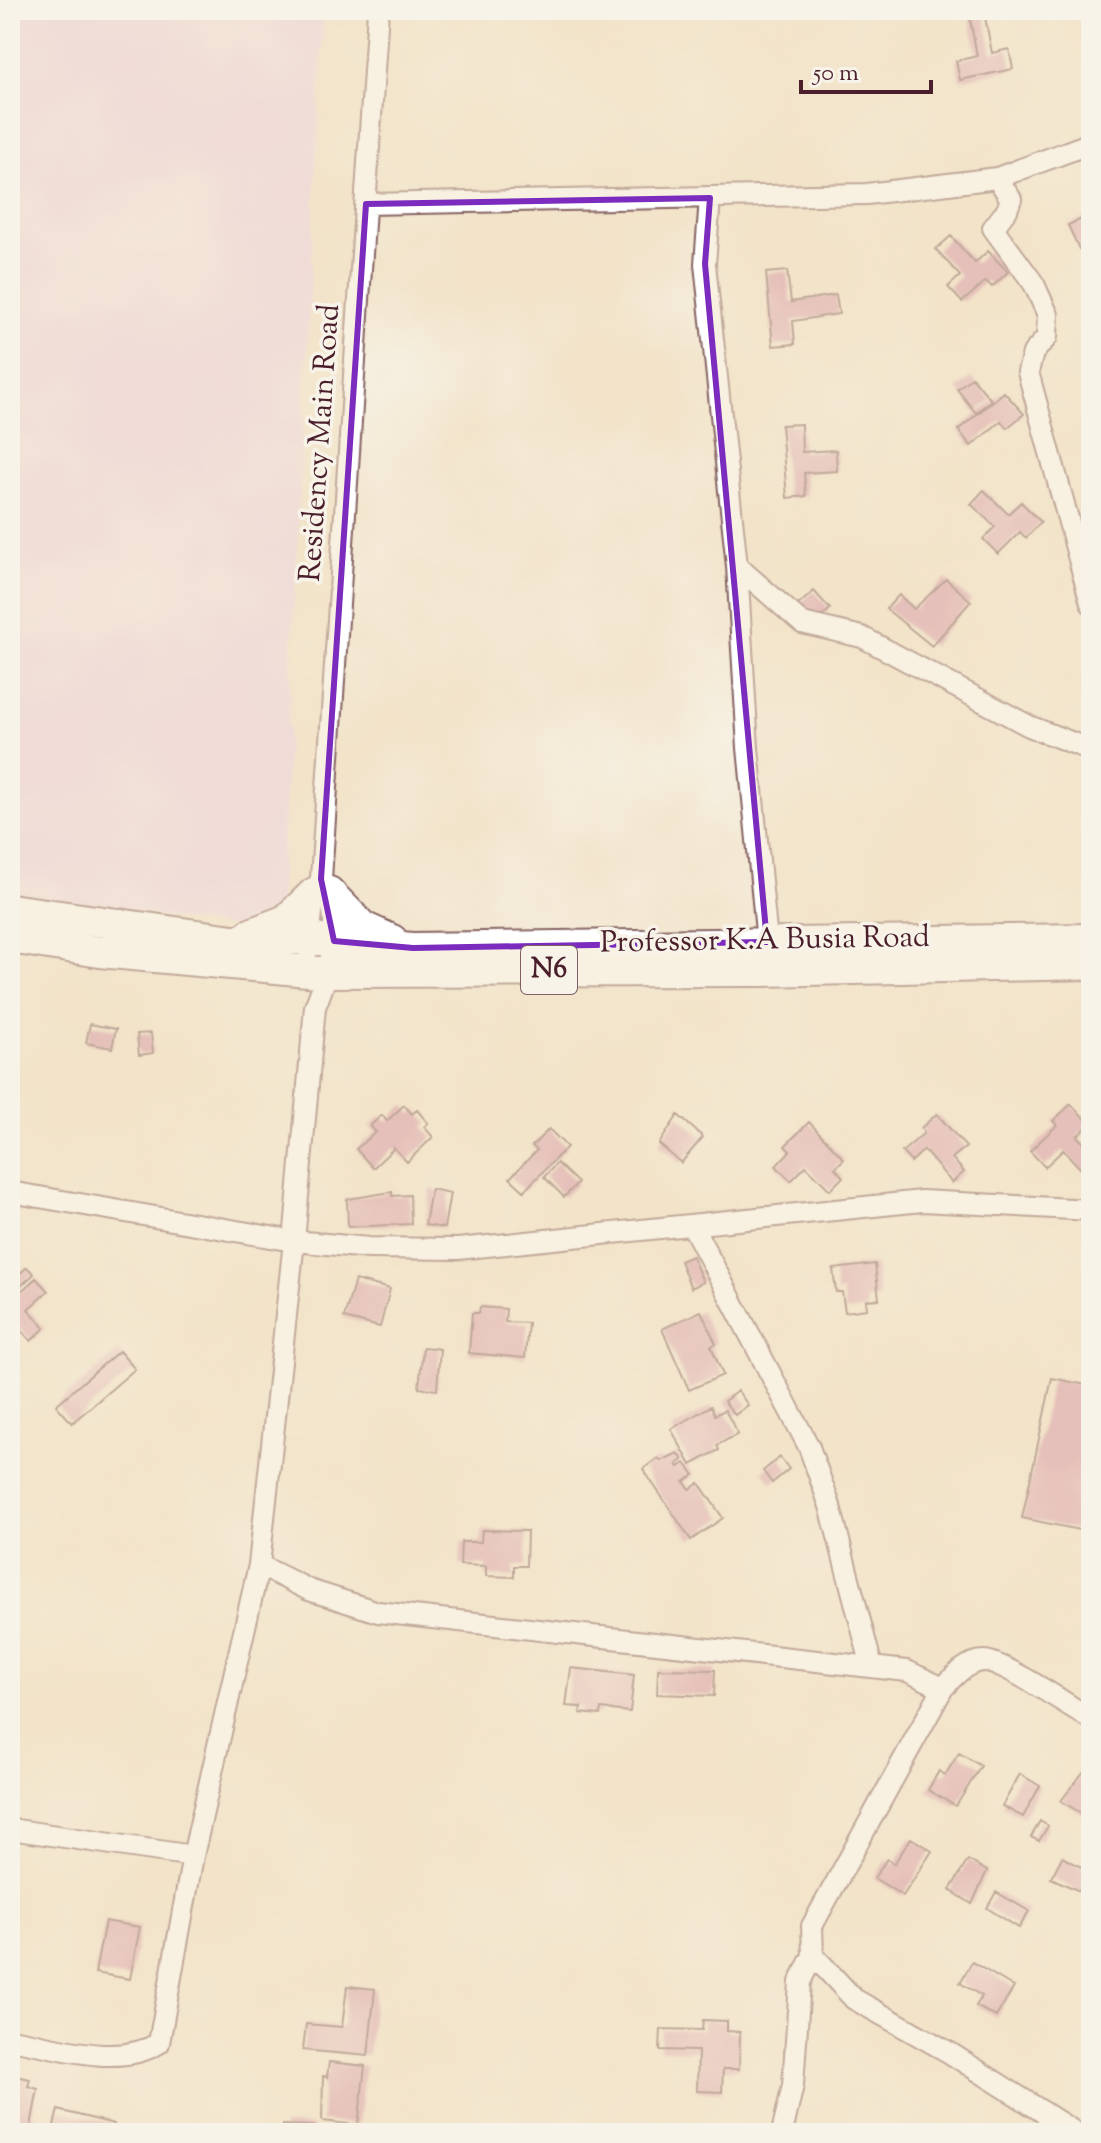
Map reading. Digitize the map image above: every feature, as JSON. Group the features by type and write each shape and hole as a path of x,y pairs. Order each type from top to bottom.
{"main road":[{"path":"233,940 286,920 321,888 363,927 413,948"},
{"name":"Professor K.A Busia Road","path":"10,909 233,940 322,940 413,948 1091,939"},
{"name":"Professor K.A Busia Road","path":"10,938 100,952 317,972 762,971 1091,964"}],"street":[{"name":"Residency Main Road","path":"317,972 322,940 321,888 378,10"},
{"path":"366,204 867,194 997,178 1091,143"},
{"path":"997,178 1011,199 1007,210 993,228 1034,284 1048,315 1047,337 1033,353 1028,372 1091,603"},
{"path":"710,198 705,264 737,566 748,748 767,942"},
{"path":"737,566 802,623 862,637 1029,726 1091,750"},
{"path":"10,2039 109,2055 144,2052 159,2043 193,1856 259,1565 294,1241 317,972"},
{"path":"10,1192 294,1241 369,1248 458,1249 922,1201 1091,1210"},
{"path":"692,1225 809,1447 830,1506 872,1667"},
{"path":"259,1565 309,1590 378,1612 907,1671 943,1688"},
{"path":"782,2133 793,2085 800,1982 813,1955 812,1926 943,1688 967,1666 983,1661 1005,1668 1091,1719"},
{"path":"10,1829 193,1856"},
{"path":"813,1955 854,1999 950,2053 1076,2133"}],"highlighted area":[{"path":"710,198 705,264 767,942 413,948 334,941 321,879 366,204"}],"shaded area":[{"path":"10,10 324,10 278,933 10,897"}],"building":[{"path":"985,17 992,53 1009,49 1013,69 960,80 956,61 977,56 970,19"},
{"path":"1091,215 1091,252 1086,254 1083,247 1079,249 1068,225"},
{"path":"951,236 975,263 988,251 1008,272 992,287 986,281 962,302 948,287 960,276 936,249"},
{"path":"787,271 791,302 836,295 839,314 793,321 795,344 773,346 766,273"},
{"path":"972,377 991,400 976,413 957,389"},
{"path":"1004,392 1024,414 1007,428 1001,421 971,446 958,430"},
{"path":"801,424 802,452 836,450 837,471 804,473 806,496 787,498 781,425"},
{"path":"984,490 1008,514 1021,502 1041,522 1026,538 1020,532 998,554 983,539 995,527 971,504"},
{"path":"946,579 971,601 932,646 886,609 899,595 914,609"},
{"path":"814,591 830,609 813,625 797,606"},
{"path":"90,1024 116,1029 112,1048 86,1043"},
{"path":"151,1033 153,1053 139,1055 137,1034"},
{"path":"1071,1104 1090,1124 1077,1136 1091,1151 1091,1166 1084,1172 1063,1150 1045,1167 1030,1151 1057,1125 1053,1121"},
{"path":"404,1105 412,1114 417,1110 428,1123 424,1127 433,1137 407,1162 394,1148 373,1168 356,1149 376,1132 370,1126 382,1115 387,1121"},
{"path":"937,1114 966,1147 952,1158 964,1172 952,1183 924,1150 911,1162 902,1152 924,1133 921,1128"},
{"path":"678,1115 703,1137 681,1163 659,1144"},
{"path":"809,1122 844,1159 835,1168 843,1177 830,1190 806,1166 791,1181 776,1166 790,1151 785,1146"},
{"path":"549,1129 567,1147 524,1191 510,1178 537,1150 532,1146"},
{"path":"557,1163 578,1183 564,1197 544,1177"},
{"path":"431,1189 450,1193 444,1228 425,1225"},
{"path":"392,1192 392,1196 410,1195 411,1224 348,1227 347,1199"},
{"path":"692,1256 703,1282 691,1288 680,1261"},
{"path":"875,1264 879,1299 866,1300 867,1309 845,1312 842,1292 836,1292 833,1269"},
{"path":"10,1265 18,1275 27,1267 34,1274 10,1296"},
{"path":"36,1278 48,1291 28,1309 45,1328 31,1341 10,1318 10,1301"},
{"path":"355,1280 390,1289 380,1327 344,1318"},
{"path":"480,1307 506,1309 505,1322 528,1323 525,1358 469,1353 472,1313 479,1313"},
{"path":"701,1311 716,1344 711,1346 723,1375 689,1390 662,1329"},
{"path":"423,1347 440,1349 437,1390 419,1388"},
{"path":"119,1351 135,1369 72,1423 56,1405"},
{"path":"1052,1378 1091,1386 1089,1532 1022,1518"},
{"path":"738,1391 748,1405 735,1415 724,1401"},
{"path":"711,1406 715,1415 725,1410 738,1434 717,1445 719,1450 691,1465 671,1429"},
{"path":"678,1453 683,1460 677,1464 679,1467 685,1463 694,1475 684,1482 690,1489 699,1483 723,1518 691,1540 643,1469 658,1458 661,1461"},
{"path":"780,1457 789,1469 772,1483 763,1471"},
{"path":"482,1530 527,1531 526,1566 514,1566 514,1577 486,1576 486,1566 460,1565 461,1542 481,1542"},
{"path":"571,1668 634,1675 630,1712 601,1709 600,1715 580,1713 581,1707 566,1706"},
{"path":"658,1669 715,1670 714,1696 657,1694"},
{"path":"959,1753 981,1766 956,1806 928,1790 939,1771 945,1775"},
{"path":"1084,1771 1091,1775 1091,1819 1061,1801"},
{"path":"1020,1774 1040,1786 1023,1817 1002,1806"},
{"path":"1040,1821 1048,1826 1039,1841 1031,1837"},
{"path":"911,1838 932,1851 903,1896 874,1878 887,1859 894,1864"},
{"path":"1062,1857 1091,1872 1086,1894 1051,1878"},
{"path":"968,1860 987,1871 972,1904 950,1890"},
{"path":"996,1892 1029,1911 1019,1928 987,1908"},
{"path":"105,1921 140,1927 130,1979 95,1973"},
{"path":"972,1962 1014,1987 996,2017 976,2006 982,1996 960,1983"},
{"path":"347,1986 375,1989 368,2056 303,2050 306,2024 342,2027"},
{"path":"703,2020 727,2021 727,2031 740,2032 739,2069 723,2069 722,2092 697,2091 698,2051 660,2050 661,2029 702,2030"},
{"path":"329,2062 365,2066 358,2125 322,2121 323,2076 327,2077"},
{"path":"10,2075 30,2079 28,2086 38,2089 30,2131 10,2127"},
{"path":"58,2110 114,2124 112,2133 52,2133"},
{"path":"283,2125 313,2126 313,2133 283,2133"}]}
